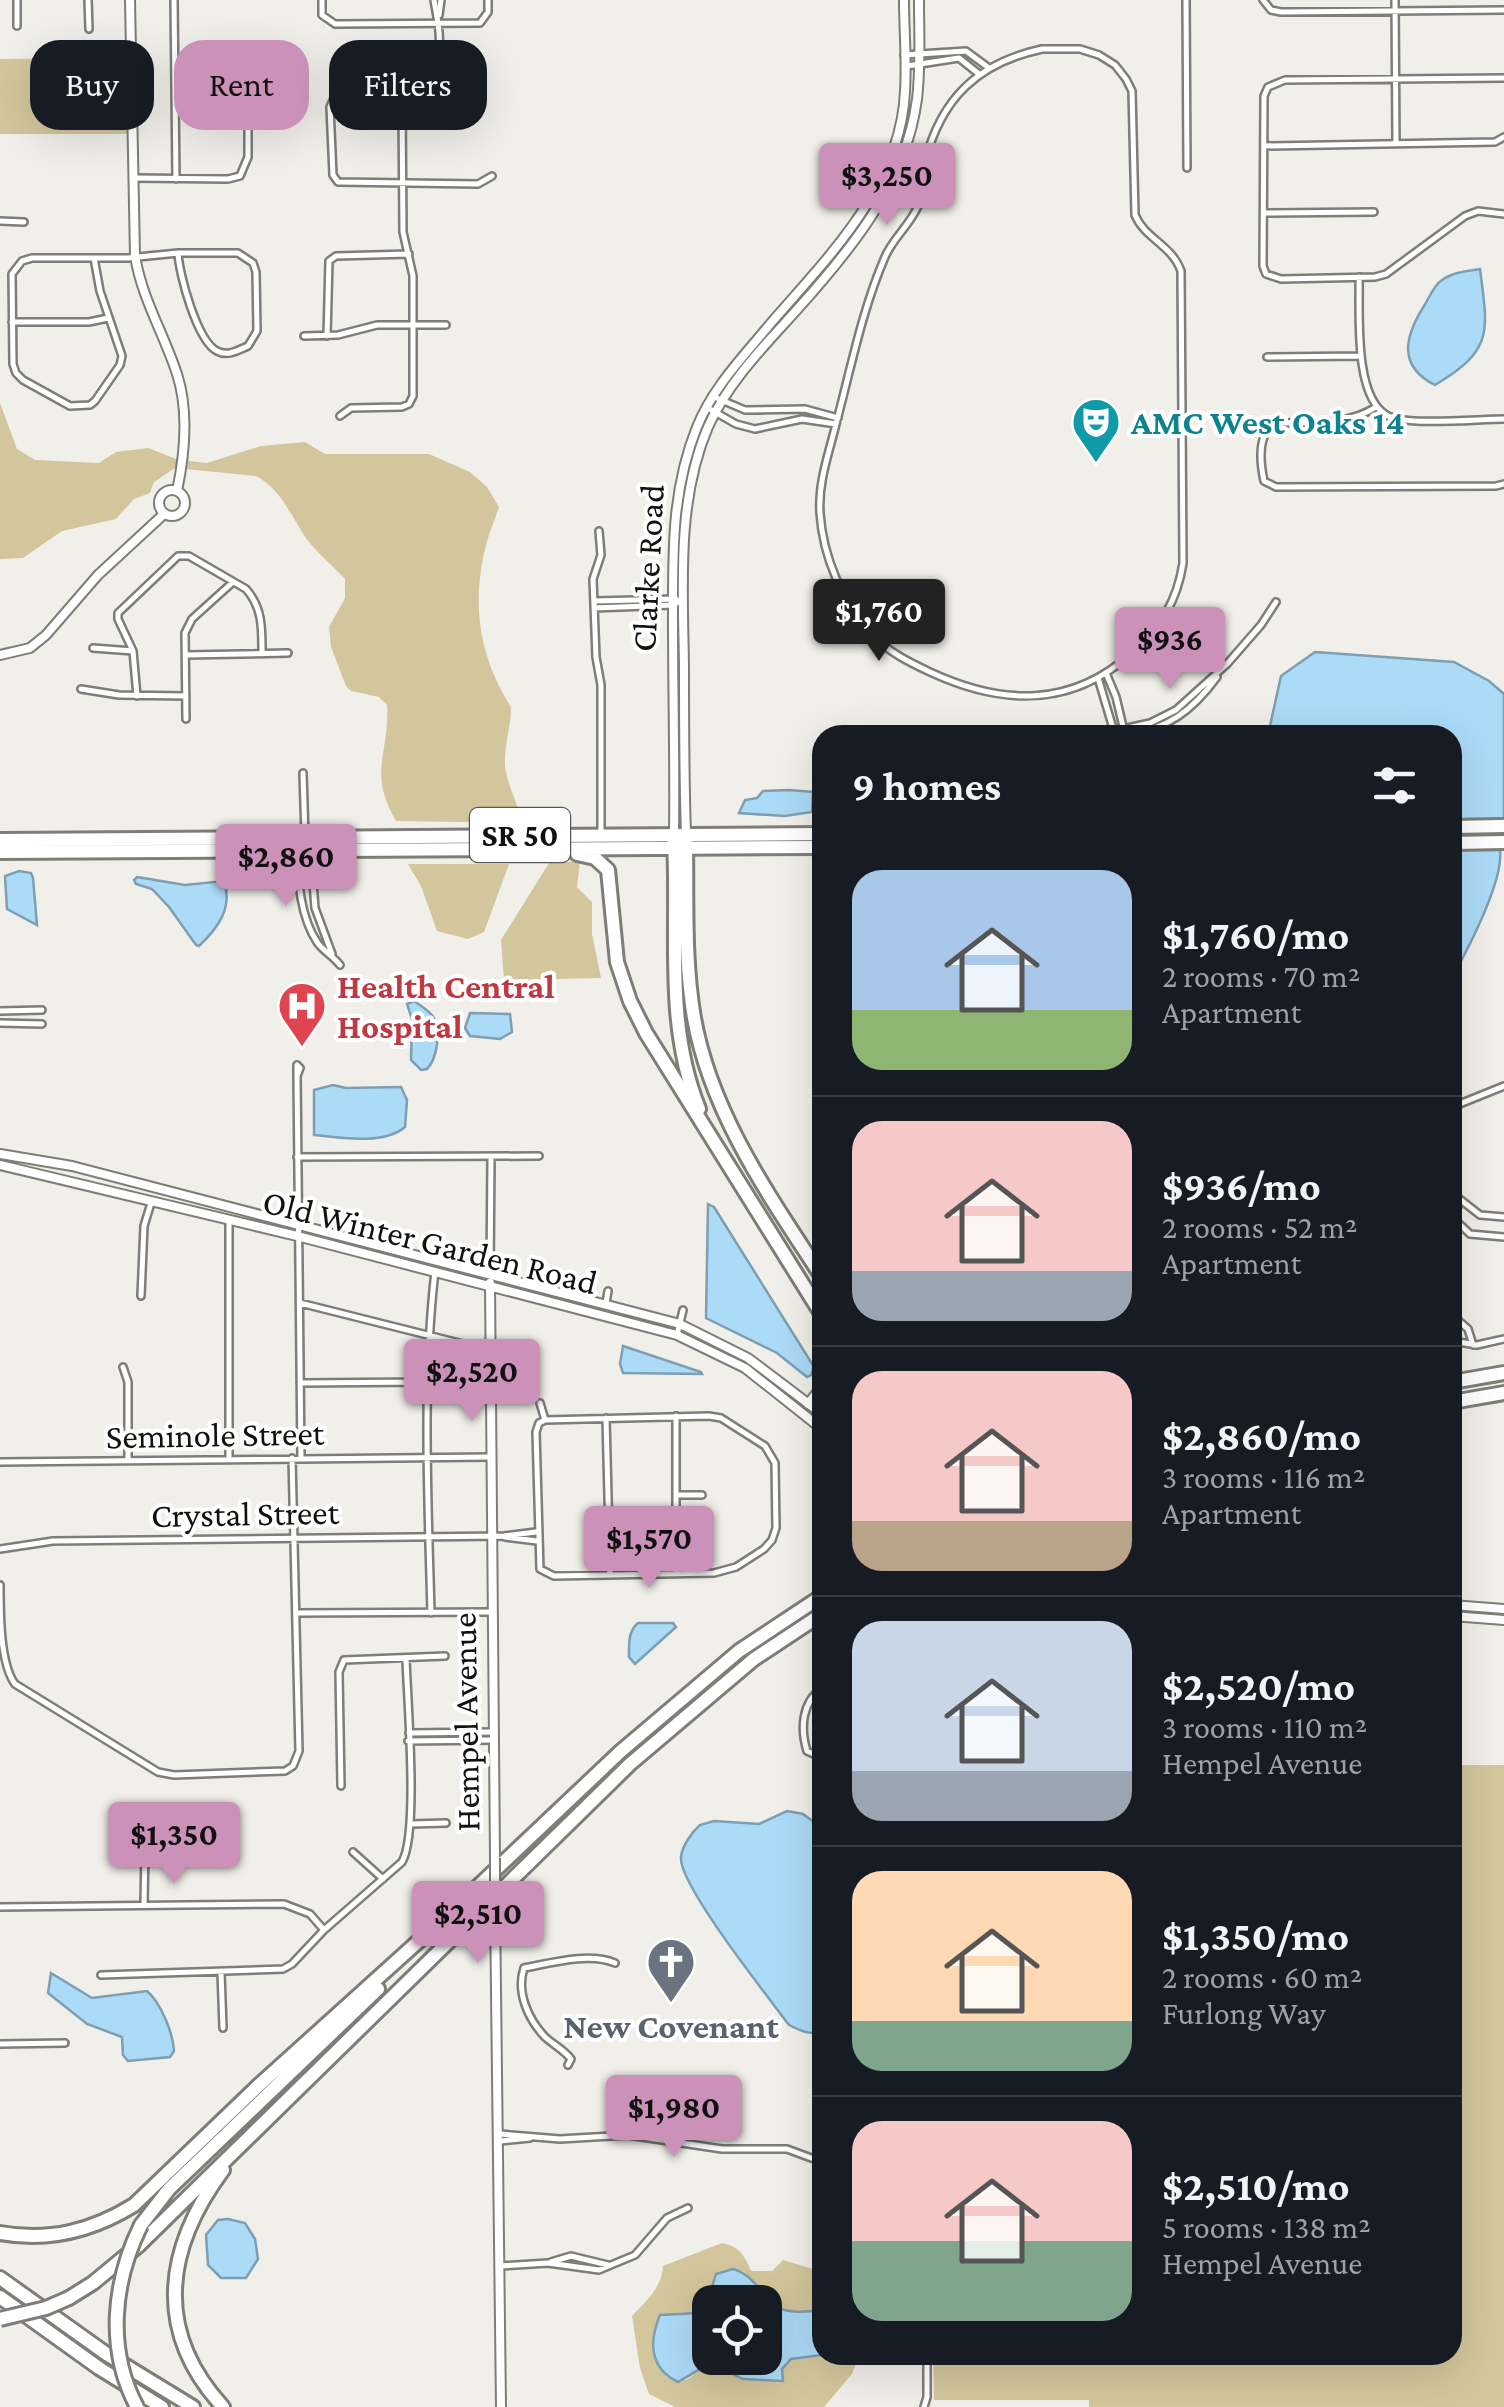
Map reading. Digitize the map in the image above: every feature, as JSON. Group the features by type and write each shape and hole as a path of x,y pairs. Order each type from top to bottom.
{"highway":[{"path":"1462,827 1504,826"},
{"name":"SR 50","path":"0,852 601,834 812,847"},
{"name":"SR 50","path":"0,840 540,849 812,834"},
{"path":"680,841 678,1034 690,1086 710,1134"},
{"path":"680,841 690,982 702,1051 728,1122 812,1262"},
{"path":"1462,842 1504,842"},
{"path":"540,849 592,857 606,867 614,947 630,1001 657,1052 812,1298"},
{"path":"1462,1380 1504,1373"},
{"path":"1462,1400 1504,1393"},
{"path":"0,2234 58,2236 86,2229 134,2205 670,1708 739,1651 812,1603"},
{"path":"0,2319 46,2308 93,2283 285,2102 630,1764 754,1660 812,1621"},
{"path":"137,2407 119,2354 116,2308 125,2262 141,2225 169,2189 317,2050 452,1911"},
{"path":"224,2407 196,2369 179,2324 179,2255 194,2212 208,2189 285,2102"},
{"path":"0,2278 108,2355 193,2407"},
{"path":"0,2298 162,2407"}],"street":[{"path":"17,0 17,26"},
{"path":"88,0 89,29"},
{"path":"130,0 135,256 139,280 182,393 183,457 176,490"},
{"path":"174,0 176,179"},
{"path":"322,0 322,14 335,24 480,23 488,12 488,0"},
{"path":"437,40 438,0"},
{"name":"Clarke Road","path":"680,841 677,494 686,458 712,396 841,242 875,191 902,115 904,0"},
{"name":"Clarke Road","path":"676,601 688,496 695,464 716,411 870,221 900,160 916,102 919,0"},
{"path":"1186,0 1188,168"},
{"path":"1263,0 1271,10 1280,12 1504,10"},
{"path":"1395,0 1396,144"},
{"path":"1059,48 1099,55 1115,64 1132,91 1134,215 1140,227 1170,250 1181,271 1184,536 1180,584 1160,626 1106,673 1031,698 976,691 900,658 874,637 840,587 823,533 820,490 865,313 886,256 917,208 924,165 941,118 953,97 989,68 1020,54 1059,48"},
{"path":"904,55 966,51 989,68"},
{"path":"904,66 959,58 980,75"},
{"path":"1504,78 1275,82 1268,87 1264,96 1263,266 1266,274 1281,279 1386,274 1465,216 1478,210 1504,214"},
{"path":"133,178 240,176 248,156 248,130"},
{"path":"331,130 333,174 338,182 478,184 492,176"},
{"path":"340,416 352,408 409,404 413,396 412,276 404,232 403,130"},
{"path":"1264,146 1495,142 1504,137"},
{"path":"1264,213 1374,212"},
{"path":"0,221 24,222"},
{"path":"94,258 108,318 121,349 120,365 95,402 70,406 23,380 12,364 12,274 22,261 32,258 178,252 238,254 253,263 256,272 257,331 248,346 224,353 216,351 206,340 184,286 178,252"},
{"path":"327,336 329,261 336,256 409,254"},
{"path":"1360,278 1361,356 1376,408 1387,416 1412,420 1504,419"},
{"path":"12,322 89,322 108,318"},
{"path":"304,336 327,336 377,325 446,325"},
{"path":"1267,356 1361,356"},
{"path":"712,396 745,410 805,409 837,421"},
{"path":"706,406 736,424 755,429 802,419 837,421"},
{"path":"1376,408 1348,420 1268,426 1262,438 1264,481 1276,487 1504,484"},
{"path":"168,490 176,490 185,501 183,510 173,516 164,514 159,498 168,490"},
{"path":"0,655 30,648 46,635 98,574 164,514"},
{"path":"599,531 601,555 594,580 594,604 601,685 601,834"},
{"path":"137,696 133,651 118,619 121,607 178,556 189,556 253,597 261,616 262,654"},
{"path":"186,719 188,624 233,582"},
{"path":"594,604 676,601"},
{"path":"1164,725 1206,690 1262,625 1276,602"},
{"path":"93,648 133,651"},
{"path":"185,655 288,653"},
{"path":"1106,673 1124,725"},
{"path":"1129,725 1163,718 1218,673"},
{"path":"1098,678 1112,725"},
{"path":"81,689 137,696 186,696"},
{"path":"303,773 305,844 300,878 304,912 318,944 332,954"},
{"path":"305,844 311,858 315,908 340,965"},
{"path":"0,1012 42,1010"},
{"path":"0,1023 42,1024"},
{"path":"297,1066 301,1458"},
{"path":"1462,1104 1504,1086"},
{"name":"Old Winter Garden Road","path":"0,1154 72,1166 680,1324 748,1358 812,1406"},
{"name":"Hempel Avenue","path":"490,1156 501,2407"},
{"path":"297,1157 539,1156"},
{"name":"Old Winter Garden Road","path":"0,1165 229,1218 676,1335 744,1368 812,1420"},
{"path":"141,1296 144,1226 152,1200"},
{"path":"1462,1202 1480,1215 1504,1217"},
{"path":"229,1218 229,1459"},
{"path":"1462,1226 1470,1234 1504,1237"},
{"path":"439,1261 442,1246"},
{"path":"432,1613 426,1382 436,1271"},
{"path":"606,1303 608,1291"},
{"path":"300,1304 491,1351"},
{"path":"676,1335 682,1310"},
{"path":"1462,1323 1473,1345"},
{"path":"1462,1343 1473,1345 1504,1339"},
{"path":"123,1367 128,1382 128,1460"},
{"path":"300,1384 426,1382"},
{"path":"802,1411 812,1399"},
{"path":"540,1403 544,1420"},
{"path":"676,1416 676,1573"},
{"path":"606,1418 610,1575"},
{"path":"606,1418 722,1418 765,1446 775,1463 776,1528 764,1549 736,1567 714,1573 545,1574 538,1562 537,1540 539,1423 606,1418"},
{"name":"Seminole Street","path":"0,1462 490,1457"},
{"path":"0,1585 1,1655 7,1677 144,1766 174,1774 276,1772 292,1766 299,1751 292,1458"},
{"path":"676,1495 702,1495"},
{"path":"504,1536 537,1532"},
{"path":"504,1536 537,1540"},
{"name":"Crystal Street","path":"0,1549 52,1541 504,1536"},
{"path":"1462,1606 1504,1609"},
{"path":"296,1614 492,1612"},
{"path":"1462,1617 1504,1620"},
{"path":"341,1786 340,1666 352,1658 445,1656"},
{"path":"101,1975 283,1968 292,1964 408,1852 411,1824 406,1658"},
{"path":"812,1697 804,1711 804,1745 812,1753"},
{"path":"409,1737 494,1736"},
{"path":"144,1905 145,1847 169,1807"},
{"path":"411,1824 446,1823"},
{"path":"353,1852 382,1879"},
{"path":"0,1907 284,1904 310,1914 324,1930"},
{"path":"568,2066 570,2059 541,2033 525,2006 520,1989 524,1968 579,1960 605,1959 615,1963"},
{"path":"222,1972 223,2028"},
{"path":"0,2044 66,2043"},
{"path":"500,2137 628,2135 722,2149 787,2149 812,2158"},
{"path":"499,2266 548,2263 590,2270 611,2266 636,2256 666,2218 688,2208"},
{"path":"924,2407 928,2397 927,2365"}],"shaded area":[{"path":"0,59 30,59 30,130 130,130 130,134 0,134"},
{"path":"0,403 17,449 35,460 99,463 116,452 148,448 179,460 207,463 261,446 305,442 325,454 429,454 470,472 487,487 499,507 481,567 479,609 491,669 511,707 505,766 522,823 396,821 387,804 381,776 387,705 379,697 351,691 346,686 331,647 329,627 345,598 345,579 310,544 279,496 256,476 175,468 154,482 150,493 134,499 116,519 62,531 23,558 0,559"},
{"path":"580,861 577,887 592,902 592,934 601,978 504,980 501,940 549,863"},
{"path":"408,864 509,864 484,932 468,939 437,931 421,886"},
{"path":"1462,1765 1504,1765 1504,2407 1089,2407 1089,2400 934,2400 933,2365 1462,2365"},
{"path":"722,2243 741,2252 751,2271 772,2271 783,2260 812,2269 812,2310 782,2308 782,2285 756,2285 743,2271 712,2285 692,2285 692,2314 660,2316 654,2333 658,2362 667,2377 686,2380 693,2375 735,2375 783,2381 782,2369 791,2359 812,2355 812,2365 855,2365 852,2374 824,2407 675,2407 649,2394 640,2368 632,2316 656,2288 663,2266"}],"water":[{"path":"1480,269 1485,309 1483,338 1468,361 1435,385 1410,360 1412,328 1439,282"},
{"path":"1315,652 1454,662 1504,694 1504,819 1468,819 1468,850 1500,850 1500,863 1484,914 1462,959 1462,725 1270,725 1281,676"},
{"path":"763,791 812,792 812,812 785,816 739,813 745,800 757,798"},
{"path":"19,871 31,873 33,878 37,925 7,909 5,876"},
{"path":"137,877 185,885 224,881 227,900 218,925 196,945 152,889 136,884"},
{"path":"414,1001 432,1015 437,1030 433,1059 427,1069 421,1070 411,1060 412,1019 407,1004"},
{"path":"470,1013 510,1014 512,1032 500,1039 470,1036 465,1028"},
{"path":"333,1085 401,1087 407,1100 405,1127 374,1138 314,1135 314,1090"},
{"path":"708,1204 714,1207 812,1364 811,1375 807,1377 777,1353 706,1318"},
{"path":"623,1346 701,1372 702,1374 623,1373"},
{"path":"638,1623 673,1623 676,1627 635,1664 629,1657 629,1643"},
{"path":"787,1811 812,1821 812,2033 789,2025 709,1915 684,1871 683,1848 700,1825 714,1821 759,1824"},
{"path":"51,1973 92,1998 147,1991 169,2027 174,2051 170,2057 128,2061 123,2055 122,2037 87,2024 48,1993"},
{"path":"218,2220 245,2223 255,2239 258,2259 246,2278 221,2278 208,2265 206,2235"},
{"path":"733,2269 756,2285 712,2285 716,2274"},
{"path":"782,2309 812,2311 812,2356 791,2359 782,2369"},
{"path":"692,2313 692,2374 678,2382 661,2369 654,2353 660,2315"},
{"path":"782,2369 783,2381 735,2375 782,2375"}],"place":[{"name":"AMC West Oaks 14","path":"1096,464"},
{"name":"Health Central Hospital","path":"302,1048"},
{"name":"New Covenant","path":"671,2004"}]}
